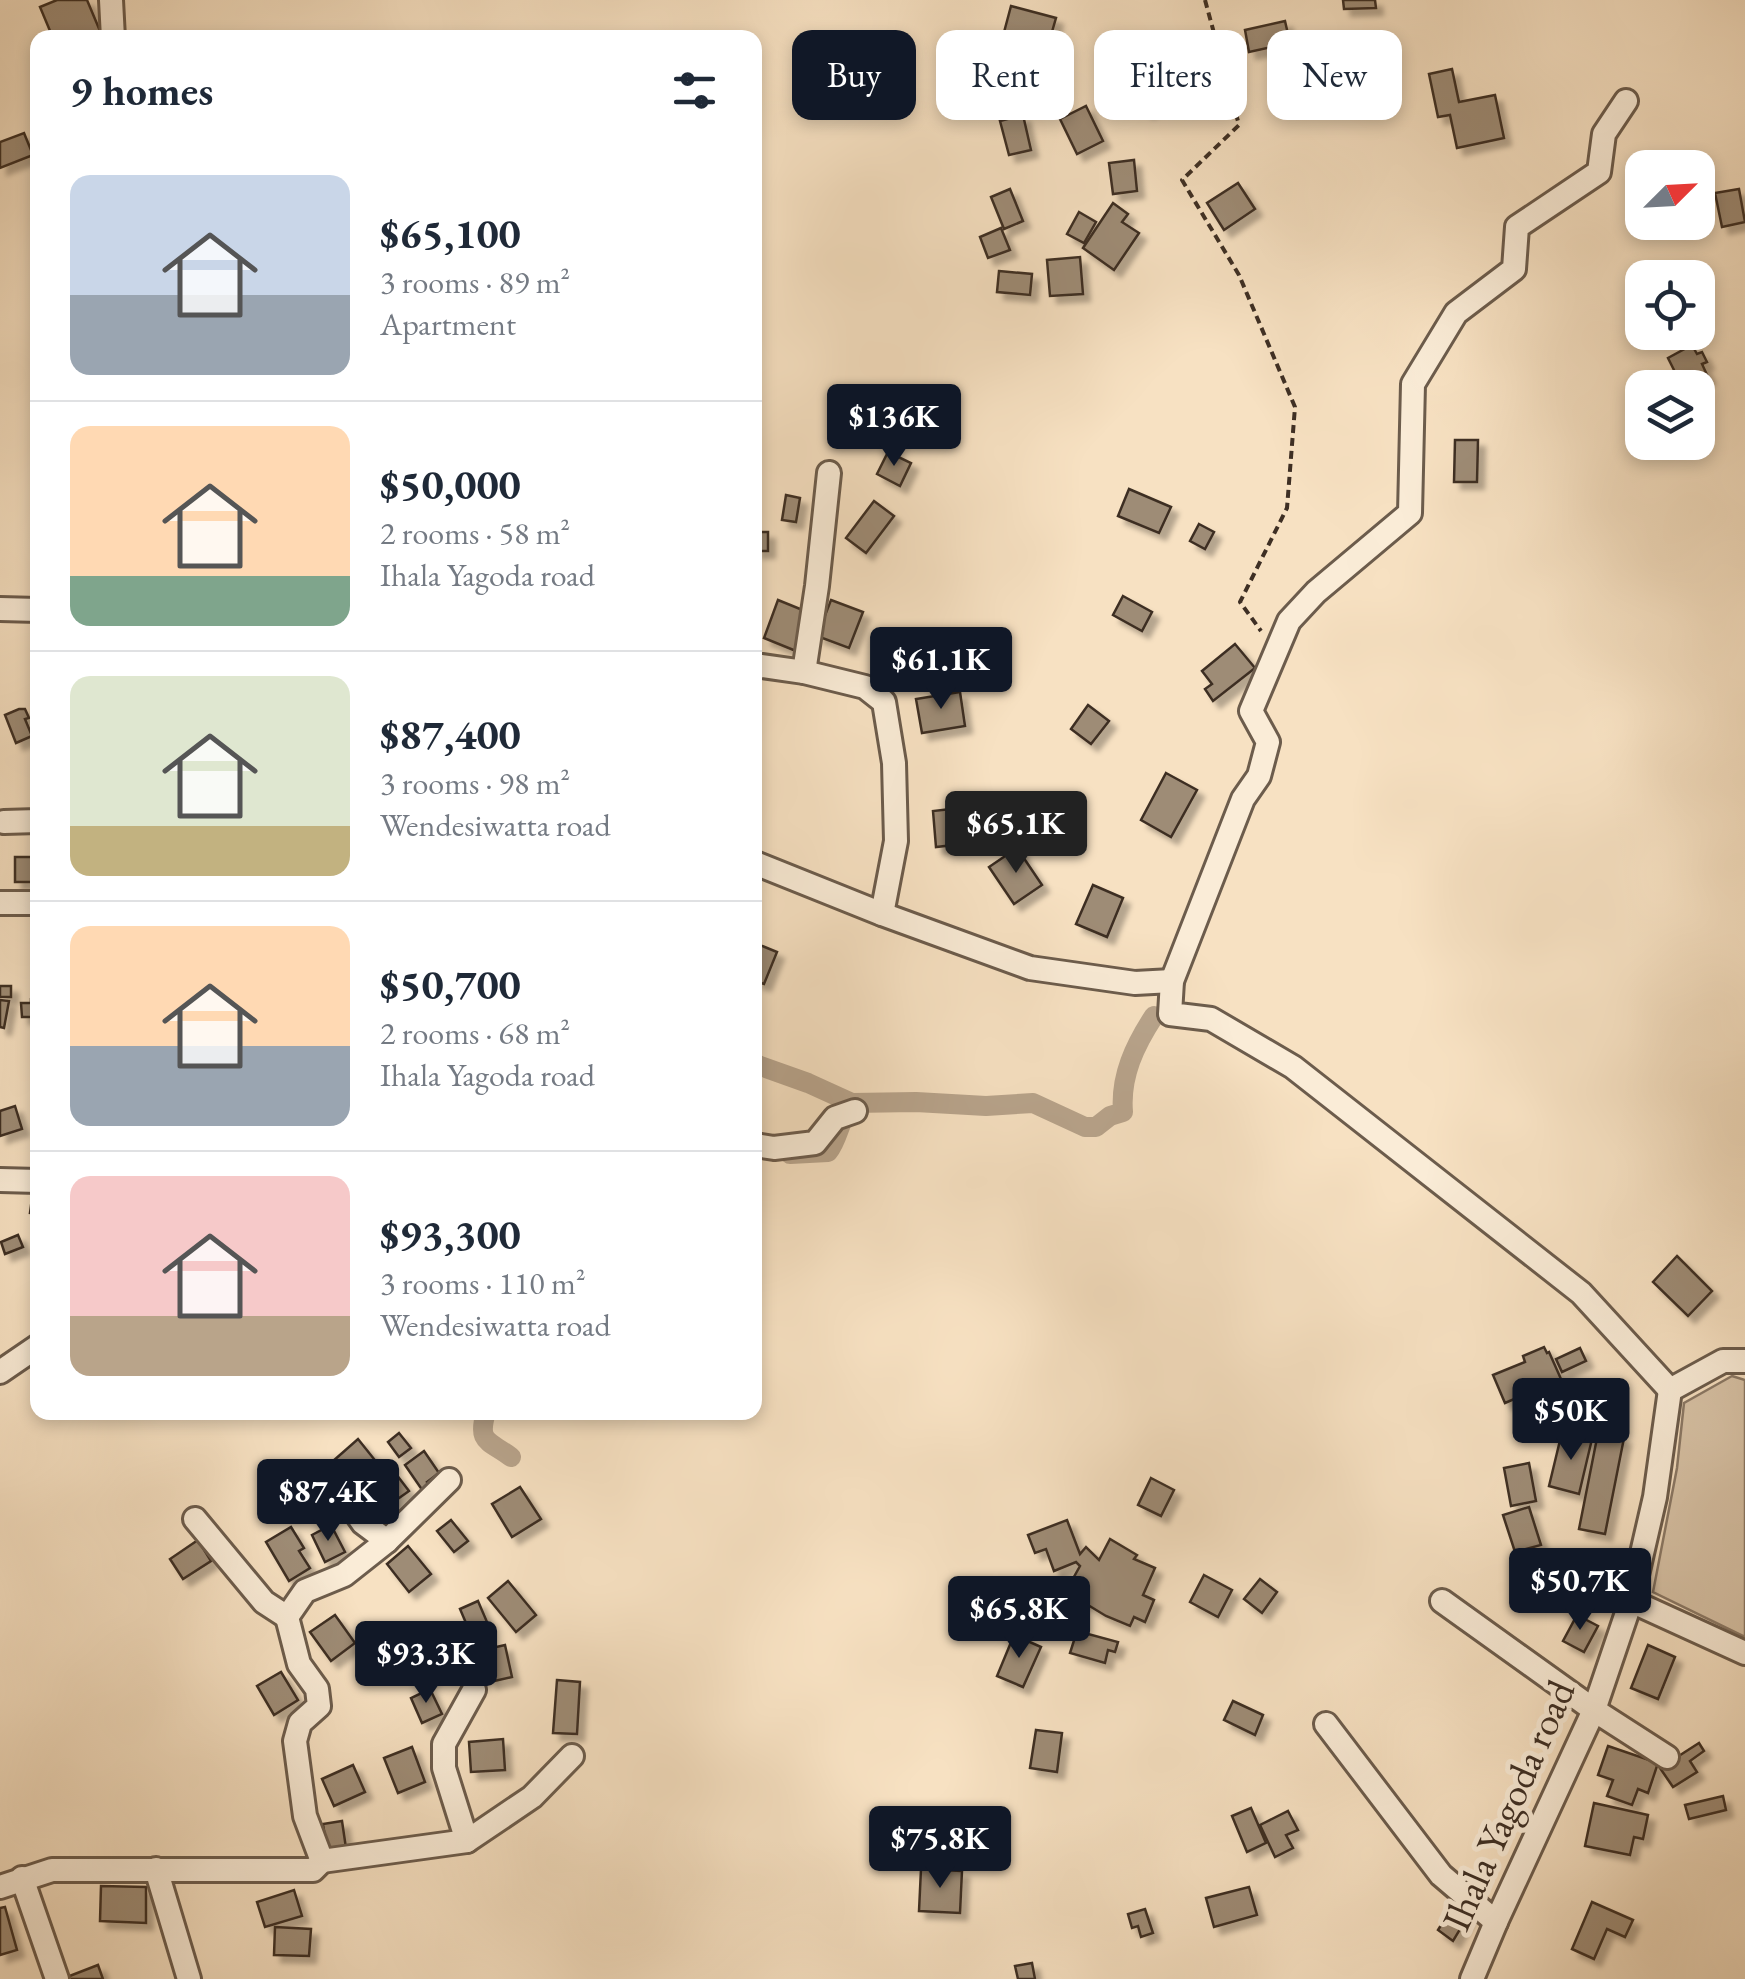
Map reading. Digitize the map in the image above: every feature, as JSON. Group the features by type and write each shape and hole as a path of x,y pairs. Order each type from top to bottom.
{"street":[{"path":"111,0 113,30"},
{"path":"1626,101 1604,134 1600,172 1516,228 1514,269 1456,313 1413,384 1410,513 1316,592 1289,621 1251,711 1268,742 1258,776 1243,800 1172,981 1170,1014 1211,1019 1293,1067 1580,1294 1670,1390 1723,1362 1745,1360"},
{"path":"804,672 829,472"},
{"path":"0,609 30,610"},
{"path":"762,668 804,672 865,687 884,702 894,763 896,841 882,914"},
{"path":"4,822 30,821"},
{"path":"762,867 1030,968 1135,982 1172,981"},
{"path":"0,903 30,903"},
{"path":"762,1147 815,1143 845,1114"},
{"path":"0,1180 30,1181"},
{"path":"0,1372 30,1351"},
{"name":"Ihala Yagoda road","path":"1472,1979 1594,1710 1630,1601 1655,1497 1670,1390"},
{"path":"318,1476 340,1491 363,1523 387,1541"},
{"path":"287,1617 305,1591 344,1575 387,1541 450,1480"},
{"path":"195,1519 264,1602 287,1617 300,1664 317,1689 319,1706 300,1723 295,1742 305,1816 322,1862"},
{"path":"1442,1601 1667,1757"},
{"path":"1630,1601 1745,1653"},
{"path":"466,1841 444,1768 444,1744 474,1690"},
{"path":"1326,1724 1441,1875 1496,1922"},
{"path":"57,1979 11,1883 52,1870 313,1870 322,1862 466,1841 532,1797 572,1756"},
{"path":"156,1869 189,1979"}],"path":[{"path":"1205,0 1239,125 1182,180 1239,275 1295,407 1286,508 1240,602 1276,651"}],"shaded area":[{"path":"1732,1376 1745,1380 1745,1637 1653,1592 1677,1468 1684,1403"}],"building":[{"path":"57,0 87,0 100,30 50,30 40,7"},
{"path":"1343,0 1375,0 1376,8 1344,9"},
{"path":"1011,6 1056,18 1053,30 1005,30"},
{"path":"1285,21 1287,30 1267,30 1267,48 1249,52 1245,30"},
{"path":"1452,69 1459,102 1495,95 1504,138 1457,148 1450,115 1438,117 1429,74"},
{"path":"1086,106 1103,141 1077,154 1060,120 1074,120 1074,112"},
{"path":"1024,120 1031,150 1009,155 1000,121"},
{"path":"24,133 30,156 0,168 0,142"},
{"path":"1134,160 1137,191 1113,194 1109,163"},
{"path":"1238,183 1255,209 1224,230 1207,203"},
{"path":"1010,189 1023,221 1004,229 991,197"},
{"path":"1739,189 1745,222 1722,227 1715,193"},
{"path":"1113,203 1128,214 1122,222 1139,233 1114,270 1083,248"},
{"path":"1079,212 1096,222 1084,243 1067,234"},
{"path":"1001,228 1010,250 988,258 980,237"},
{"path":"1080,257 1083,294 1050,296 1047,260"},
{"path":"999,271 1032,274 1030,295 997,292"},
{"path":"1683,350 1695,350 1697,354 1702,352 1707,362 1702,364 1705,370 1674,370 1668,358"},
{"path":"1455,440 1478,440 1477,482 1454,482"},
{"path":"888,452 911,463 900,486 877,474"},
{"path":"1129,489 1171,507 1159,533 1118,516"},
{"path":"786,495 800,498 796,522 782,520"},
{"path":"874,501 894,516 866,553 846,538"},
{"path":"1199,524 1214,532 1205,549 1190,541"},
{"path":"762,532 768,532 768,551 762,551"},
{"path":"1123,596 1152,612 1142,631 1113,615"},
{"path":"778,600 810,613 796,651 764,638"},
{"path":"831,600 863,612 849,648 817,636"},
{"path":"1235,644 1255,668 1213,701 1205,689 1212,684 1202,671"},
{"path":"960,692 965,726 922,733 916,699"},
{"path":"1088,705 1109,721 1091,744 1071,729"},
{"path":"25,709 30,737 16,743 5,715"},
{"path":"1166,773 1197,790 1171,837 1141,820"},
{"path":"960,808 963,844 936,847 933,811"},
{"path":"1017,848 1042,885 1014,904 989,867"},
{"path":"15,857 30,857 30,882 15,882"},
{"path":"1093,885 1123,898 1107,937 1076,924"},
{"path":"762,946 777,952 762,983"},
{"path":"0,986 11,986 11,997 0,997"},
{"path":"0,1000 9,1001 4,1028 0,1027"},
{"path":"21,1003 30,1003 30,1017 22,1017"},
{"path":"15,1106 22,1129 0,1136 0,1111"},
{"path":"18,1235 23,1247 5,1254 1,1242"},
{"path":"1677,1256 1712,1291 1688,1316 1653,1282"},
{"path":"1544,1347 1561,1379 1505,1403 1493,1375 1525,1362 1523,1356"},
{"path":"1580,1348 1586,1361 1562,1372 1556,1359"},
{"path":"1562,1432 1592,1439 1579,1494 1549,1486"},
{"path":"399,1433 411,1448 399,1457 388,1442"},
{"path":"1598,1433 1624,1438 1605,1534 1579,1529"},
{"path":"358,1439 374,1459 348,1481 332,1462"},
{"path":"424,1451 439,1473 427,1482 432,1489 425,1494 405,1465"},
{"path":"1529,1463 1536,1501 1511,1506 1504,1468"},
{"path":"305,1474 314,1489 295,1499 300,1508 290,1514 275,1490"},
{"path":"396,1474 409,1491 385,1508 376,1495"},
{"path":"1151,1478 1174,1490 1161,1516 1138,1505"},
{"path":"520,1487 541,1519 512,1537 492,1504"},
{"path":"1529,1507 1541,1545 1515,1552 1503,1515"},
{"path":"451,1520 468,1541 454,1552 437,1531"},
{"path":"1067,1520 1080,1554 1086,1547 1099,1560 1110,1539 1137,1555 1134,1559 1155,1568 1143,1595 1154,1600 1145,1622 1134,1617 1130,1626 1078,1599 1074,1606 1061,1600 1080,1566 1076,1562 1054,1571 1046,1549 1035,1553 1028,1535"},
{"path":"331,1525 345,1552 325,1562 312,1535"},
{"path":"291,1527 310,1568 289,1581 266,1542"},
{"path":"198,1540 211,1561 183,1579 170,1559"},
{"path":"408,1546 431,1574 409,1592 387,1564"},
{"path":"1204,1575 1232,1590 1218,1617 1190,1602"},
{"path":"1260,1579 1277,1592 1262,1613 1244,1599"},
{"path":"508,1581 536,1615 516,1632 488,1598"},
{"path":"478,1601 487,1622 469,1630 460,1609"},
{"path":"335,1615 355,1643 331,1661 310,1632"},
{"path":"1577,1615 1598,1626 1584,1652 1563,1641"},
{"path":"1077,1631 1118,1642 1115,1652 1108,1650 1105,1663 1070,1653"},
{"path":"1014,1635 1041,1647 1023,1687 997,1676"},
{"path":"442,1640 454,1665 421,1680 410,1656"},
{"path":"467,1641 477,1654 464,1663 454,1650"},
{"path":"505,1645 512,1677 490,1682 483,1650"},
{"path":"1648,1645 1675,1657 1658,1699 1631,1688"},
{"path":"281,1672 298,1700 274,1715 257,1686"},
{"path":"557,1680 580,1682 577,1734 553,1733"},
{"path":"430,1689 442,1714 422,1723 411,1698"},
{"path":"1233,1701 1263,1715 1255,1735 1224,1720"},
{"path":"1036,1730 1062,1733 1057,1772 1030,1768"},
{"path":"503,1739 505,1770 471,1772 469,1742"},
{"path":"1699,1743 1704,1751 1690,1761 1697,1772 1673,1787 1660,1768"},
{"path":"1608,1746 1658,1763 1648,1793 1638,1789 1632,1805 1607,1796 1613,1780 1598,1775"},
{"path":"412,1747 425,1782 398,1793 384,1758"},
{"path":"353,1765 365,1792 334,1806 322,1779"},
{"path":"1723,1796 1726,1810 1689,1819 1685,1805"},
{"path":"1594,1803 1648,1815 1643,1839 1634,1837 1630,1855 1585,1846"},
{"path":"1251,1808 1266,1843 1247,1852 1232,1816"},
{"path":"1288,1811 1298,1830 1286,1835 1293,1848 1275,1857 1260,1825"},
{"path":"342,1821 346,1848 327,1851 323,1824"},
{"path":"921,1869 962,1871 960,1913 919,1911"},
{"path":"101,1886 146,1887 146,1923 100,1921"},
{"path":"1249,1887 1257,1915 1214,1927 1206,1898"},
{"path":"294,1890 302,1916 265,1927 257,1902"},
{"path":"1592,1902 1633,1920 1625,1937 1607,1929 1594,1959 1572,1949"},
{"path":"1453,1906 1468,1916 1453,1941 1438,1930"},
{"path":"5,1907 17,1950 0,1955 0,1908"},
{"path":"1145,1909 1153,1933 1141,1937 1138,1926 1132,1928 1128,1914"},
{"path":"275,1927 311,1929 309,1956 274,1955"},
{"path":"1032,1963 1035,1979 1018,1979 1015,1966"},
{"path":"98,1965 103,1979 67,1977"}],"waterway":[{"path":"762,1067 852,1103 1033,1103 1085,1127 1096,1127 1123,1112 1130,1061 1154,1016"},
{"path":"790,1154 828,1152 846,1113"},
{"path":"484,1420 487,1440 511,1457"}]}
